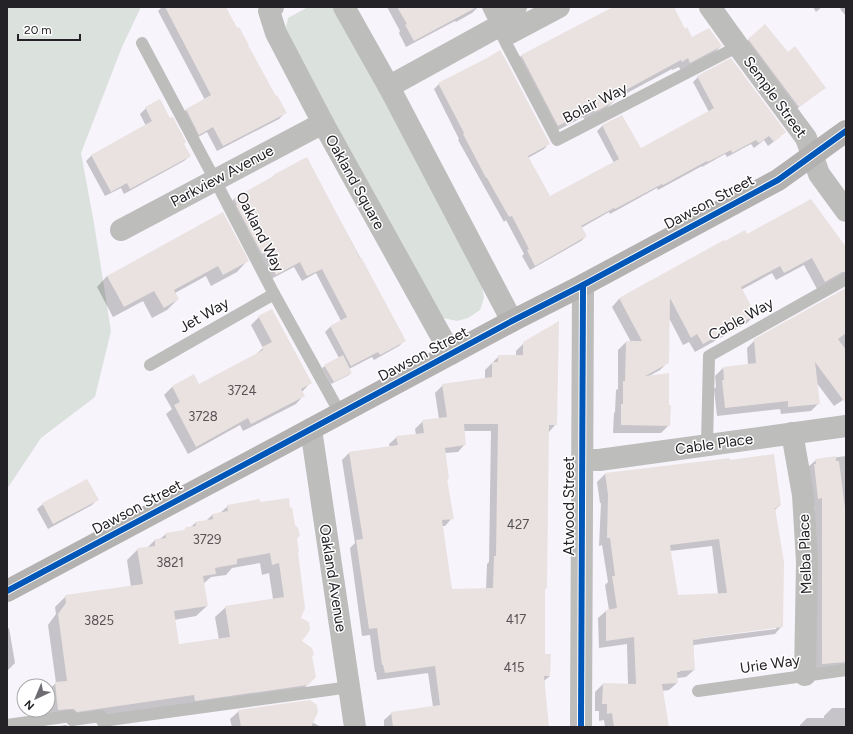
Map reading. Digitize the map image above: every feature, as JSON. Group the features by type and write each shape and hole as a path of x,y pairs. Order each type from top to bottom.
{"street":[{"name":"Oakland Square","path":"273,7 269,11 276,33 323,123 451,354"},
{"path":"344,7 389,87 512,320"},
{"path":"389,87 497,27 501,15 516,7"},
{"path":"497,27 510,33 559,7"},
{"name":"Semple Street","path":"710,7 806,138 819,174 846,211"},
{"name":"Parkview Avenue","path":"121,230 323,123"},
{"name":"Dawson Street","path":"7,591 512,320 583,284 778,180 846,131"},
{"name":"Atwood Street","path":"581,727 583,284"},
{"name":"Cable Place","path":"583,460 599,460 846,426"},
{"name":"Oakland Avenue","path":"311,429 355,727"},
{"name":"Melba Place","path":"792,433 803,495 807,562 804,675"}],"lane":[{"name":"Bolair Way","path":"488,7 497,27 557,140 738,46"},
{"name":"Oakland Way","path":"142,43 216,180 274,294 340,413"},
{"name":"Cable Way","path":"707,445 709,356 846,279"},
{"name":"Jet Way","path":"150,364 274,294"},
{"name":"Urie Way","path":"698,691 846,670"},
{"path":"7,726 71,716 72,720 100,716 102,722 350,687"}],"shaded area":[{"path":"7,7 141,7 122,47 81,153 111,331 95,397 41,438 7,489"},
{"path":"308,7 333,7 337,12 482,284 484,298 480,310 468,318 457,321 443,318 288,39 286,27 288,18"}],"building":[{"path":"165,7 226,7 237,28 239,27 276,96 277,95 287,113 223,146 213,127 199,135 186,109 211,95"},
{"path":"397,7 477,7 414,41 405,25 407,24"},
{"path":"613,7 674,7 685,29 687,27 692,37 709,28 722,46 690,63 688,58 682,62 681,60 613,97 615,101 595,112 592,108 558,126 521,55"},
{"path":"765,24 788,52 795,46 826,88 799,107 748,39"},
{"path":"500,50 550,144 528,156 550,196 619,159 602,125 622,115 641,148 714,108 697,76 731,58 786,132 774,142 769,136 759,143 756,140 732,153 731,150 615,209 614,208 581,226 587,236 535,266 527,250 529,249 512,216 509,217 486,178 438,83"},
{"path":"160,99 170,118 173,117 186,142 184,144 191,156 130,189 127,183 111,192 91,155 152,121 145,107"},
{"path":"307,157 406,341 380,355 378,352 351,366 330,326 347,317 322,269 307,276 300,262 276,275 265,253 262,254 236,205 234,198"},
{"path":"811,199 846,247 846,272 842,272 825,282 812,258 784,273 780,266 741,287 756,315 703,344 697,334 691,338 670,298 669,363 645,376 669,373 669,405 671,405 670,426 621,425 623,381 625,381 626,341 642,341 619,298 724,240 725,241 745,230 747,234"},
{"path":"223,212 249,261 223,275 218,266 174,290 179,299 164,308 154,291 124,307 107,276"},
{"path":"846,288 846,333 838,339 846,350 846,404 815,362 820,404 788,407 788,401 725,408 722,380 724,380 723,367 756,363 754,339"},
{"path":"272,309 312,383 301,389 305,396 251,424 248,418 196,447 174,405 180,402 172,386 194,374 199,384 263,350 262,347 272,342 258,316"},
{"path":"559,321 557,425 549,425 545,654 551,654 550,676 544,676 549,727 393,727 391,712 440,705 435,666 385,673 382,665 377,628 369,629 356,540 363,539 349,452 398,445 396,436 424,433 422,420 447,417 442,384 492,377 492,362 498,362 498,355 523,355 523,342","holes":["464,424 498,424 496,556 494,556 493,588 452,589 442,520 454,519 447,479 449,479 445,448 466,445"]},
{"path":"343,355 352,373 334,382 324,365"},
{"path":"774,454 781,505 778,505 779,507 775,508 784,562 783,627 693,640 695,670 677,672 678,683 662,684 669,727 614,727 612,713 607,714 607,704 602,704 603,683 636,684 634,637 606,641 606,610 617,608 612,576 615,576 610,538 607,538 608,495 605,473 730,458 730,460","holes":["719,539 727,593 678,595 670,545"]},
{"path":"836,456 836,461 839,461 846,516 846,662 822,664 822,498 818,499 814,464 816,464 815,459"},
{"path":"87,479 99,500 53,524 42,503"},
{"path":"289,498 290,508 292,507 295,525 298,528 300,535 297,539 305,608 301,618 309,622 310,630 302,641 312,648 316,677 308,685 195,701 194,695 77,712 74,709 58,710 56,682 67,681 58,614 66,603 65,595 143,584 137,548 155,546 155,539 166,538 165,533 184,530 186,527 196,526 195,522 213,519 212,514 228,511 227,505 260,499 260,502","holes":["270,553 272,565 279,563 284,597 225,606 230,637 179,644 174,611 208,606 203,576 216,574 215,568 237,564 237,559"]},
{"path":"310,700 317,705 318,712 311,727 241,727 238,710"}],"cycle path":[{"path":"7,591 778,180 846,131"},
{"path":"581,727 583,285"}]}
